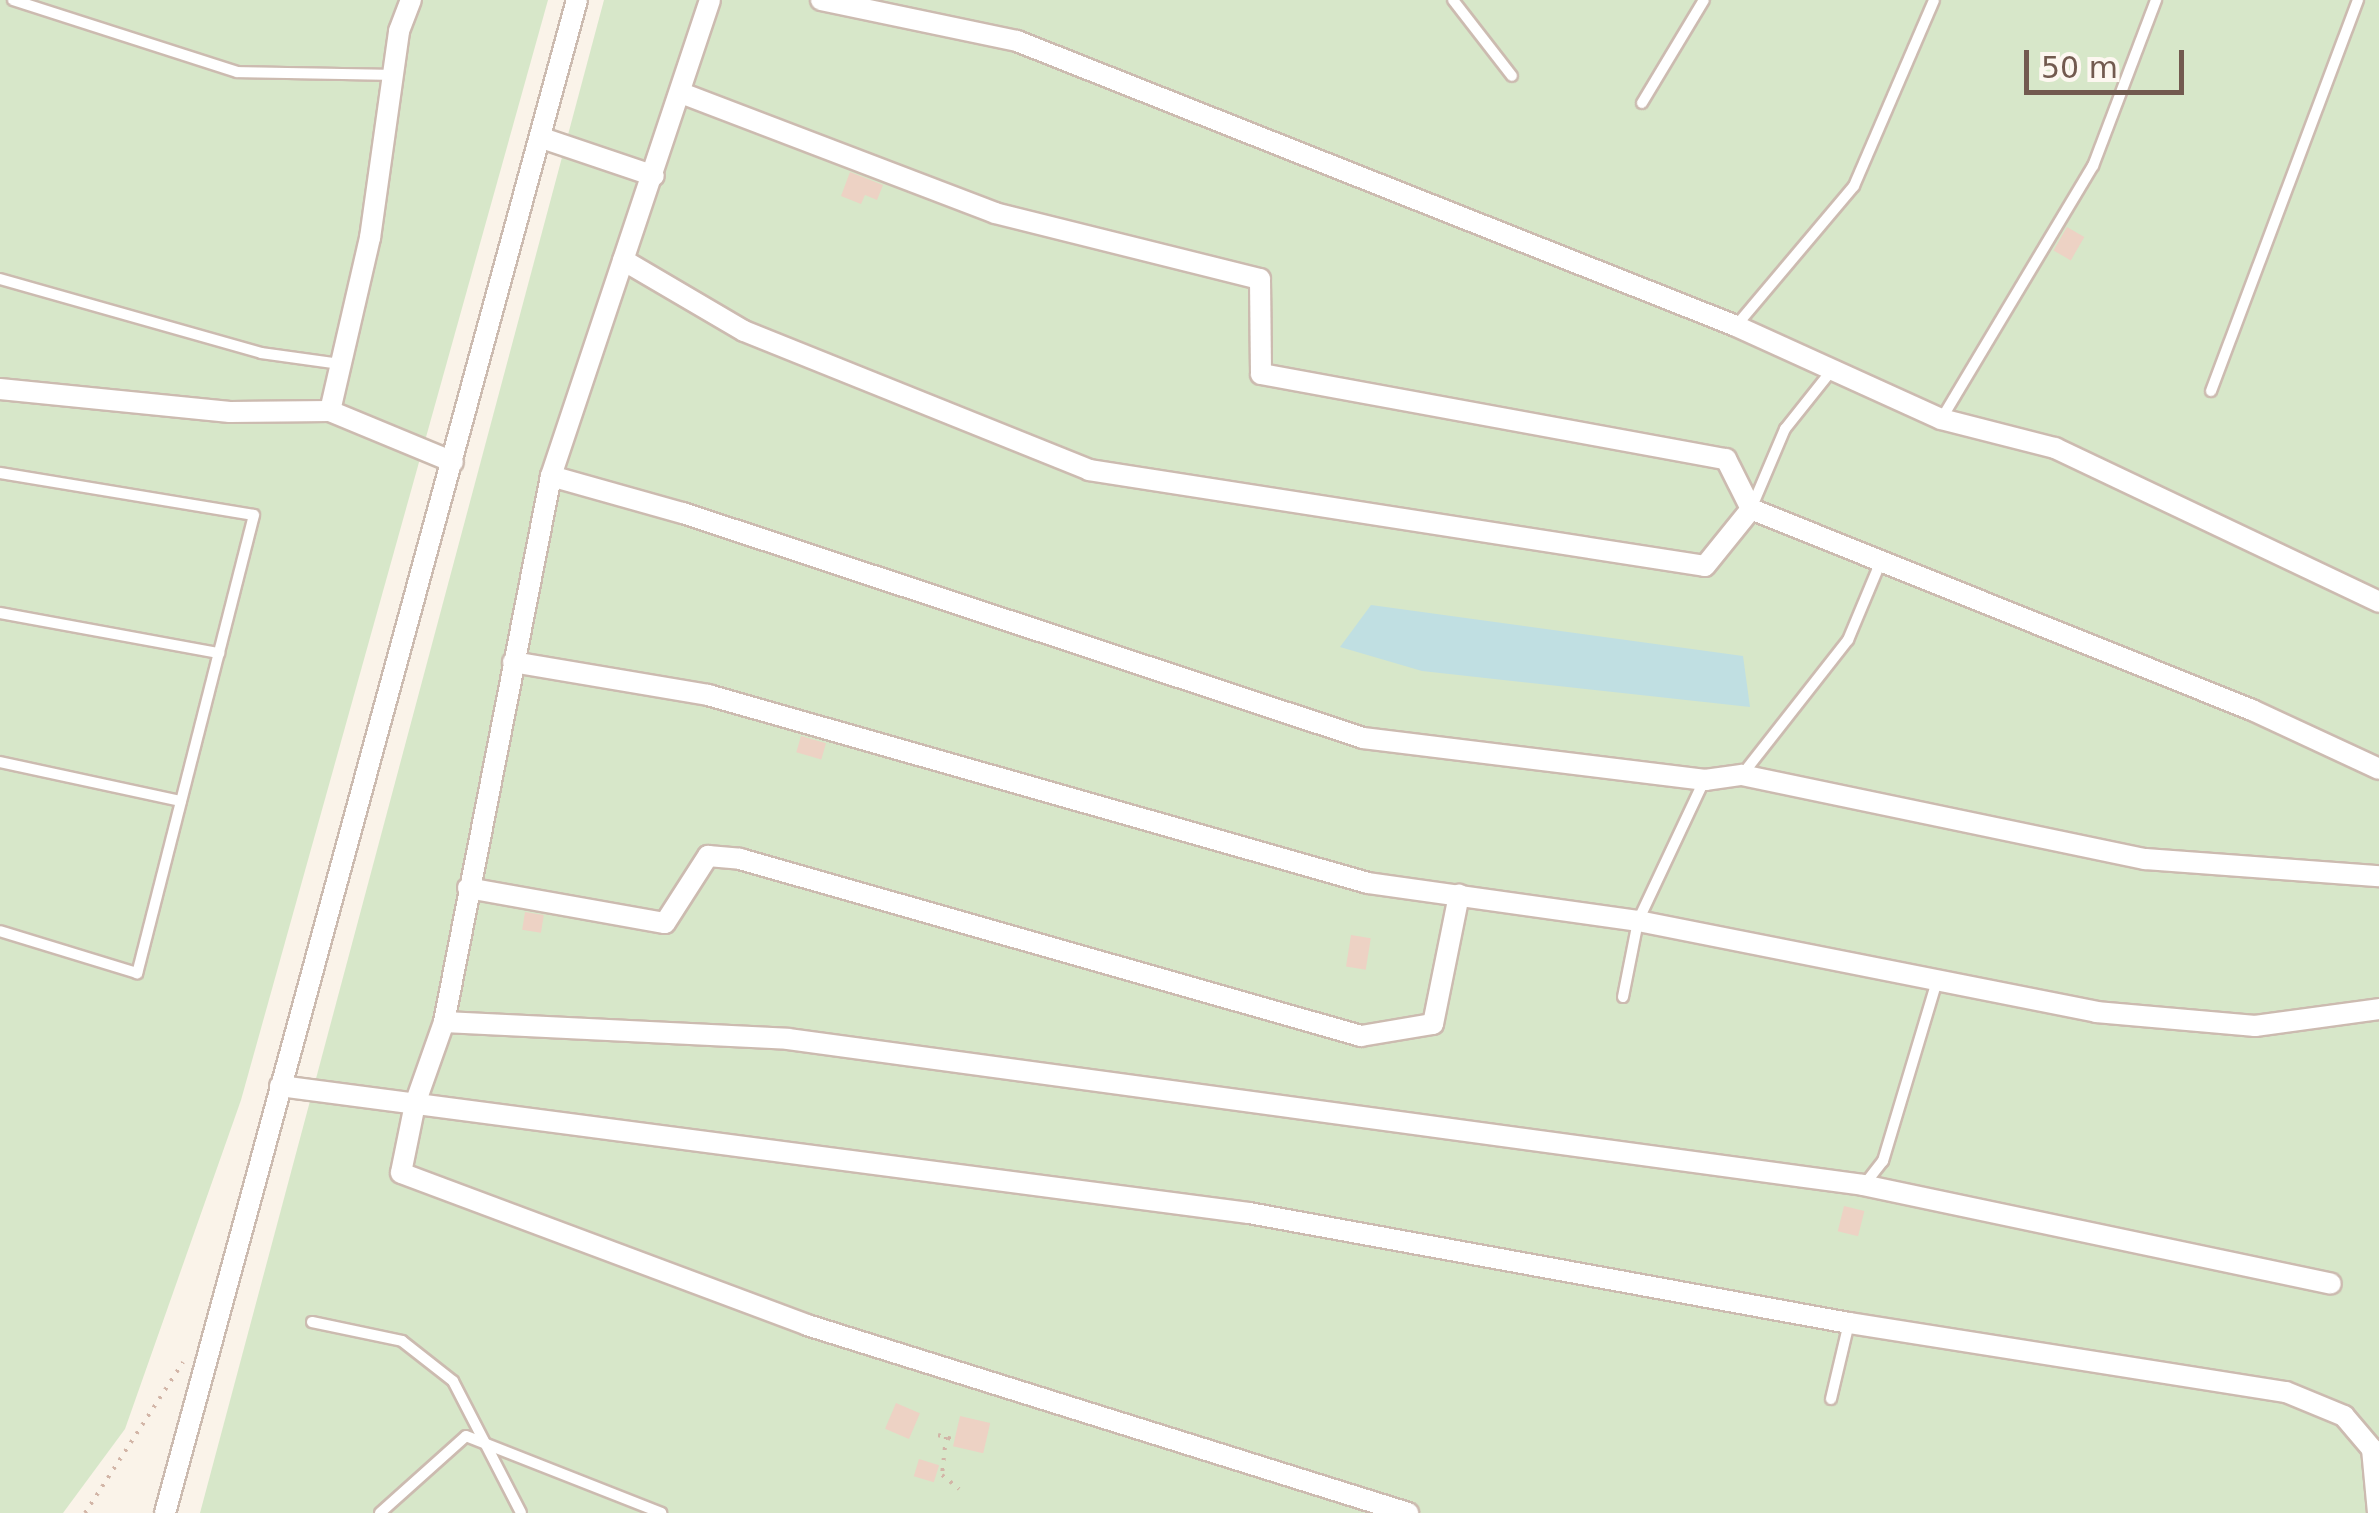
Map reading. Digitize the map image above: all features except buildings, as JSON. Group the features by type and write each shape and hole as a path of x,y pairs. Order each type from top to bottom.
{"street":[{"path":"330,411 370,238 393,75 412,0"},
{"path":"165,1513 577,0"},
{"path":"710,0 551,476 444,1022 415,1104 402,1173 808,1326 1408,1513"},
{"path":"821,0 1017,41 1736,326 1942,419 2056,448 2379,602"},
{"path":"681,93 995,213 1260,279 1262,374 1726,459 1751,510 2252,710 2379,770"},
{"path":"542,138 654,176"},
{"path":"622,260 744,331 1090,470 1705,566 1751,510"},
{"path":"0,389 230,412 330,411 453,462"},
{"path":"551,476 683,513 1363,738 1705,780 1742,775 2144,859 2379,876"},
{"path":"514,662 708,695 1276,860 1368,883 1638,921 2096,1012 2255,1026 2379,1009"},
{"path":"468,888 664,923 708,856 740,859 1361,1036 1433,1024 1459,896"},
{"path":"444,1022 788,1038 1863,1185 2331,1284"},
{"path":"280,1086 1249,1213 1849,1323 2286,1392 2344,1416 2372,1449 2378,1513"}],"lane":[{"path":"13,0 237,72 393,75"},
{"path":"1453,0 1512,76"},
{"path":"1642,104 1704,0"},
{"path":"1736,326 1854,186 1934,0"},
{"path":"1942,419 2093,166 2156,0"},
{"path":"2211,391 2358,0"},
{"path":"0,279 226,344 340,364"},
{"path":"1751,510 1785,430 1833,369"},
{"path":"0,473 254,515 137,973 0,931"},
{"path":"1742,775 1848,640 1881,562"},
{"path":"0,613 219,653"},
{"path":"0,762 181,801"},
{"path":"1623,997 1638,921 1705,780"},
{"path":"1863,1185 1883,1161 1937,980"},
{"path":"312,1322 402,1341 453,1381 520,1513"},
{"path":"1831,1400 1849,1323"},
{"path":"380,1513 466,1436 662,1513"}],"path":[{"path":"85,1513 192,1348"},
{"path":"938,1435 954,1440"},
{"path":"946,1438 942,1476 959,1489"}],"green space":[{"path":"0,0 548,0 241,1100 125,1429 63,1513 0,1513"},
{"path":"604,0 2379,0 2379,1513 200,1513"}],"water":[{"path":"1371,605 1743,656 1750,707 1422,671 1340,647"}]}
